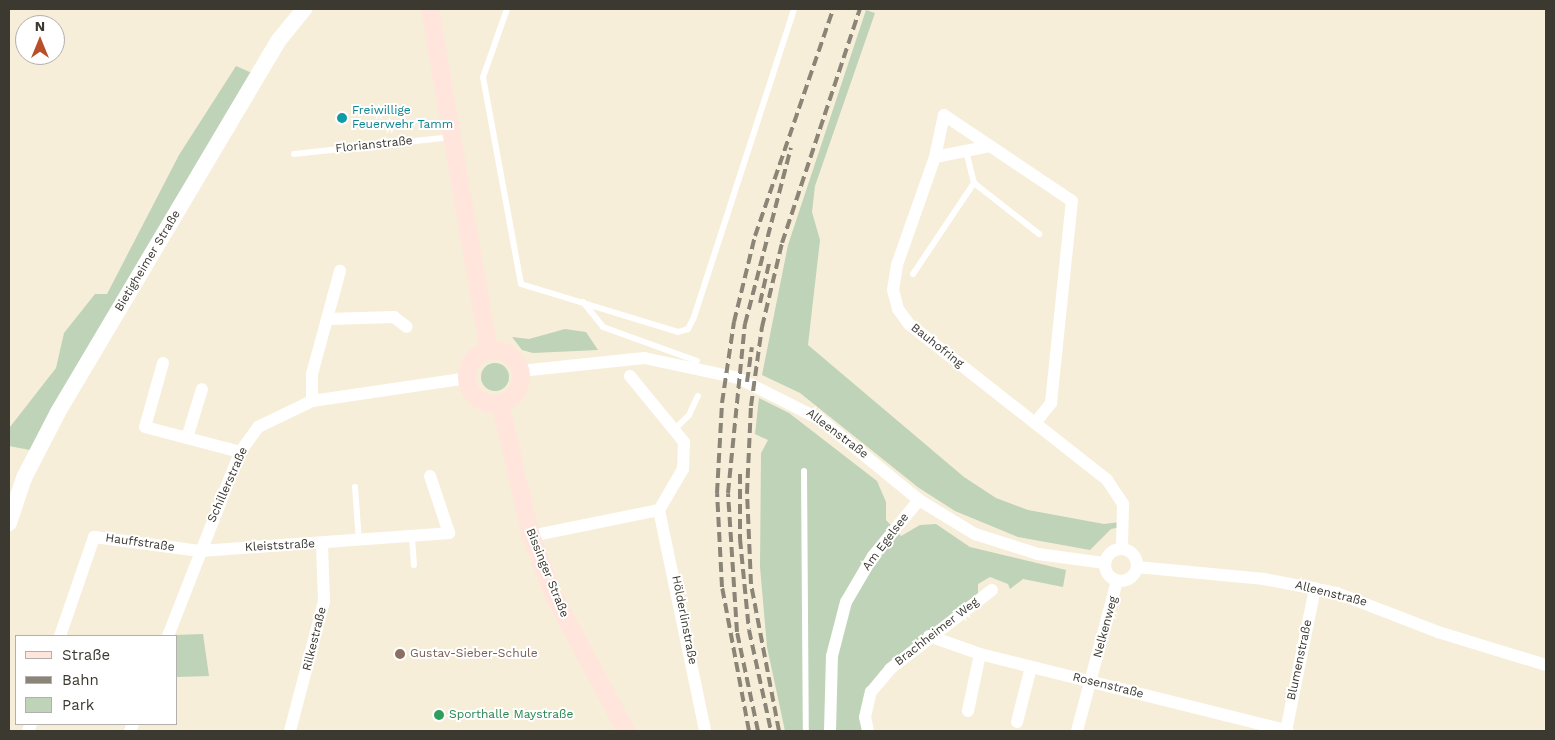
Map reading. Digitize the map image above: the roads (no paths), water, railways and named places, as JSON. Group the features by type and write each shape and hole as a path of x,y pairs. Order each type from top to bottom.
{"main road":[{"path":"430,9 489,351"},
{"path":"489,351 512,357 520,370 519,387 500,403 474,396 467,378 476,358 489,351"},
{"name":"Bissinger Straße","path":"500,403 530,536 554,596 626,731"}],"street":[{"name":"Bietigheimer Straße","path":"9,523 24,478 58,412 279,40 304,9"},
{"name":"Bauhofring","path":"1035,423 1051,403 1072,201 944,115 935,157 897,264 893,290 898,309 909,324 1035,423 1116,491 1125,514 1122,549"},
{"path":"935,157 990,146"},
{"path":"312,401 312,374 329,318 340,271"},
{"path":"329,318 394,317 407,327"},
{"name":"Alleenstraße","path":"520,370 581,362 644,358 709,368 772,392 822,420 919,500 967,530 1001,544 1105,563"},
{"path":"164,363 145,426 240,452"},
{"path":"530,536 659,510 685,463 684,442 676,428 630,376"},
{"name":"Schillerstraße","path":"168,635 240,452 258,427 312,401 467,378"},
{"path":"187,438 202,389"},
{"name":"Kleiststraße","path":"200,551 359,542 449,533 430,476"},
{"name":"Am Egelsee","path":"830,731 832,656 846,602 873,556 919,500"},
{"name":"Hölderlinstraße","path":"659,510 705,731"},
{"name":"Hauffstraße","path":"60,635 94,537 200,551"},
{"name":"Rilkestraße","path":"290,731 324,601 322,544"},
{"path":"1122,549 1133,554 1137,567 1130,578 1118,581 1107,573 1105,563 1109,554 1122,549"},
{"name":"Alleenstraße","path":"1137,567 1315,588 1546,665"},
{"name":"Nelkenweg","path":"1077,731 1118,581"},
{"name":"Blumenstraße","path":"1286,731 1315,588"},
{"name":"Brachheimer Weg","path":"868,731 866,717 871,692 890,669 929,636 992,590"},
{"name":"Rosenstraße","path":"929,636 980,654 1286,731"},
{"path":"968,711 980,654"},
{"path":"1018,722 1032,667"}],"lane":[{"path":"507,9 483,77 520,284 678,332 688,328 794,9"},
{"name":"Florianstraße","path":"294,154 453,137"},
{"path":"966,151 974,183 1039,234"},
{"path":"913,274 974,183"},
{"path":"583,302 603,327 697,361"},
{"path":"676,428 690,415 698,396"},
{"path":"804,471 806,731"},
{"path":"355,487 359,542"},
{"path":"412,537 414,566"}],"railway":[{"path":"749,731 722,587 717,493 722,403 734,322 755,236 833,9"},
{"path":"779,731 751,584 747,493 751,406 762,327 782,243 860,9"},
{"path":"758,731 737,632 728,493 745,324 791,148"},
{"path":"760,303 770,259"},
{"path":"747,382 752,347"},
{"path":"740,474 740,539 749,630 771,731"}],"place":[{"name":"Freiwillige Feuerwehr Tamm","path":"342,118"},
{"name":"Gustav-Sieber-Schule","path":"400,654"},
{"name":"Sporthalle Maystraße","path":"439,715"}]}
